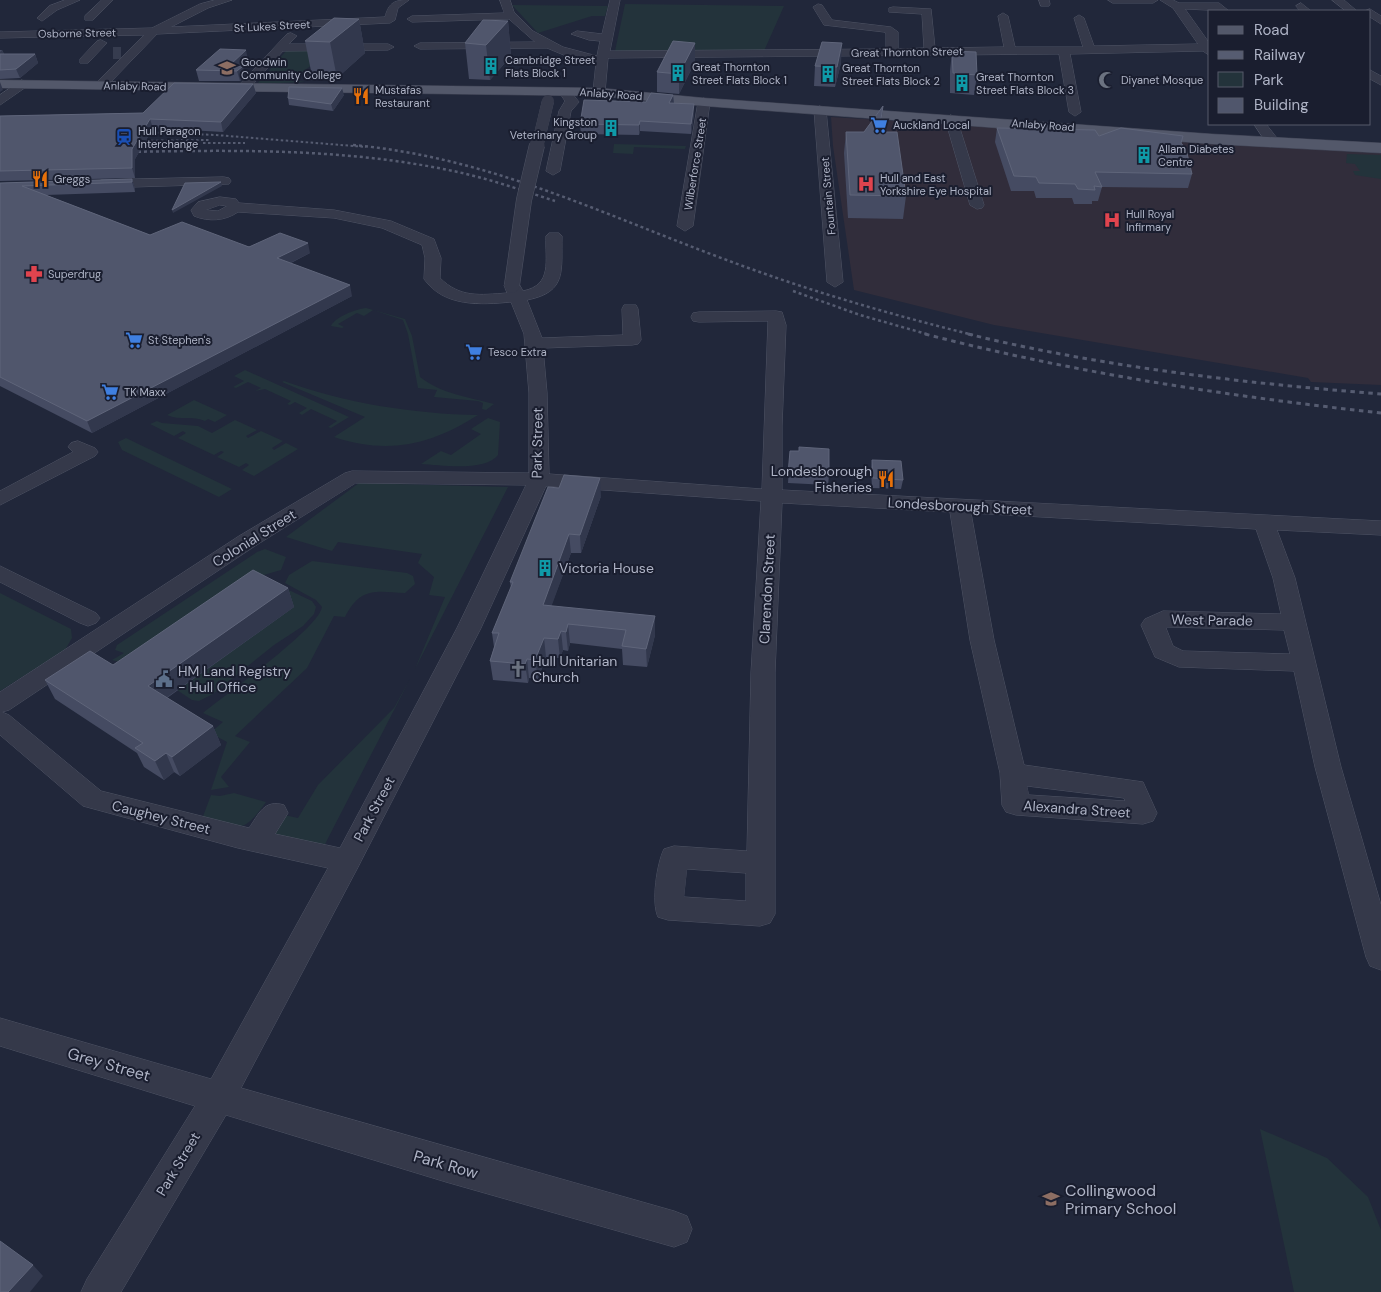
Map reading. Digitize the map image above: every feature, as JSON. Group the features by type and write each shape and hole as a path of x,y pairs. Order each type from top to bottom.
{"main road":[{"name":"Anlaby Road","path":"0,84 420,91 548,96 570,99 704,102"},
{"name":"Anlaby Road","path":"548,96 599,92 704,102 1381,148"}],"street":[{"path":"42,18 53,8 75,0"},
{"path":"89,18 108,0"},
{"path":"101,85 127,53 154,31 204,6 227,0"},
{"path":"390,20 393,7 404,0"},
{"path":"412,19 509,16 505,0"},
{"path":"599,92 603,58 615,0"},
{"path":"1113,0 1153,0"},
{"path":"1165,0 1177,6 1219,6 1223,10"},
{"path":"1337,0 1351,10"},
{"path":"1354,0 1366,10"},
{"path":"1177,6 1208,49"},
{"path":"818,7 828,22 887,29 892,32 892,52"},
{"path":"893,10 927,11 930,52"},
{"name":"Great Thornton Street","path":"509,16 532,37 588,60 769,49 892,52 1208,49"},
{"path":"1003,16 1010,51"},
{"path":"1080,18 1090,50"},
{"name":"St Lukes Street","path":"154,31 390,20"},
{"path":"816,30 835,23"},
{"path":"243,88 300,25"},
{"path":"233,42 246,27"},
{"name":"Osborne Street","path":"0,34 154,31"},
{"path":"577,34 608,38"},
{"path":"846,37 893,39"},
{"path":"420,46 553,45"},
{"path":"280,48 388,46"},
{"path":"88,57 104,48"},
{"path":"1064,51 1075,112"},
{"path":"0,101 22,84"},
{"path":"514,291 524,200 548,96"},
{"path":"553,171 565,111 570,99"},
{"name":"Wilberforce Street","path":"685,226 704,102"},
{"name":"Fountain Street","path":"820,110 835,282"},
{"path":"951,119 977,205"},
{"path":"1261,125 1273,142"},
{"path":"85,184 224,181"},
{"path":"235,207 334,214 386,224 429,242 433,258 432,279 449,294 474,298 514,291 541,292 548,287 552,278 554,236"},
{"name":"Park Street","path":"100,1292 219,1096 347,861 469,628 539,479 538,393 533,334 514,291"},
{"path":"534,343 632,340 630,309"},
{"name":"Clarendon Street","path":"704,336 698,310 776,316 772,496 764,663 760,863"},
{"path":"0,499 88,452 78,447"},
{"name":"Colonial Street","path":"0,704 248,541 352,477 376,475 539,479"},
{"name":"Londesborough Street","path":"539,479 772,496 1381,528"},
{"path":"959,506 982,640 1013,773"},
{"path":"1264,523 1284,578 1328,767 1381,957"},
{"path":"0,573 88,618"},
{"name":"West Parade","path":"1294,622 1163,619 1154,625 1163,651 1178,659 1305,663"},
{"name":"Caughey Street","path":"0,722 93,799 347,861"},
{"path":"256,840 274,813"},
{"name":"Grey Street","path":"0,1032 219,1096"},
{"name":"Park Row","path":"219,1096 446,1165 674,1229"}],"shaded area":[{"name":"Hull Royal Infirmary","path":"831,117 1381,151 1381,385 1311,382 1308,378 994,325 854,290 833,146"}],"green space":[{"path":"625,4 784,6 764,51 615,51"},
{"path":"512,5 608,6 605,16 592,16 538,33"},
{"path":"286,51 320,51 324,55 293,80 305,82 257,84"},
{"path":"614,144 686,146 685,149 634,147 633,154 613,153"},
{"path":"1347,154 1381,155 1381,179 1355,175 1353,171 1360,171 1355,164 1346,163"},
{"path":"366,308 405,319 412,336 420,377 428,383 446,391 494,404 486,410 482,409 483,403 478,401 434,397 437,390 418,388 408,334 403,320 373,310 364,316 357,313 338,324 344,327 342,328 331,326 346,314"},
{"path":"245,370 349,417 331,428 328,427 337,421 311,409 302,415 299,413 307,408 295,402 290,405 287,404 291,401 265,389 255,391 261,388 248,382 236,388 233,387 244,381 234,376"},
{"path":"284,381 307,389 380,406 404,410 478,415 443,434 409,444 391,446 354,442 334,437 365,417 282,382"},
{"path":"194,400 227,415 215,422 208,419 205,421 167,415"},
{"path":"488,418 500,422 498,455 492,460 473,466 421,464 441,451 451,455 481,434 471,429"},
{"path":"235,420 257,430 246,436 248,438 261,431 283,441 272,448 274,450 286,443 298,449 254,476 242,470 249,465 246,463 239,467 217,457 224,452 221,451 214,455 178,438 186,433 183,431 174,436 150,424 157,421 198,426 212,433"},
{"path":"126,438 232,489 219,497 122,450 118,442"},
{"path":"359,483 508,487 415,669 445,597 429,595 434,577 418,563 422,554 338,542 332,551 286,537"},
{"path":"265,549 286,557 281,570 250,579 123,663 112,660 124,653 115,650 117,645 257,552"},
{"path":"312,561 407,573 413,576 415,584 405,593 369,593 356,600 345,617 334,616 307,668 235,736 250,742 221,777 229,787 211,790 227,742 210,733 223,722 203,713 289,645 317,617 322,607 316,600 285,583 289,575"},
{"path":"276,584 312,601 316,607 314,614 303,626 274,645 213,694 199,701 192,700 177,690 293,607"},
{"path":"0,593 71,629 72,638 65,650 0,691"},
{"path":"410,679 323,848 275,836 274,831 284,815 298,818 318,785 394,708"},
{"path":"234,793 266,802 251,821 239,827 202,819 211,795 220,796"},
{"path":"1260,1129 1327,1158 1368,1197 1381,1230 1381,1292 1294,1292"}],"building":[{"path":"334,18 359,19 330,42 305,41"},
{"path":"483,20 508,21 486,45 465,43"},
{"path":"673,41 695,43 679,74 657,72"},
{"path":"822,42 842,43 837,67 815,66"},
{"path":"220,49 246,50 230,65 243,66 237,71 196,70"},
{"path":"952,51 976,52 977,75 953,73"},
{"path":"0,54 35,54 16,69 0,70"},
{"path":"174,83 253,84 221,122 150,119 132,149 132,168 0,171 0,116 143,113"},
{"path":"289,87 342,88 331,104 288,98"},
{"path":"651,93 673,95 669,103 694,104 691,124 640,121 639,125 580,124 584,100 646,102"},
{"path":"883,106 879,132 897,132 906,196 850,195 846,132 864,132"},
{"path":"997,128 1095,130 1099,136 1121,128 1183,136 1181,143 1186,149 1192,174 1095,172 1102,187 1094,186 1095,190 1078,189 1075,184 1039,183 1036,177 1014,176"},
{"name":"St Stephen's","path":"132,179 132,182 22,186 150,235 182,222 249,247 280,233 308,243 277,258 350,285 87,421 0,377 0,183"},
{"path":"221,182 172,210 185,183"},
{"path":"799,447 829,449 829,476 788,474 790,451 799,451"},
{"path":"872,460 901,461 903,480 873,478"},
{"path":"564,475 600,478 580,535 569,534 543,605 655,616 646,649 622,646 626,630 568,624 566,632 561,631 558,639 544,638 535,660 527,659 525,664 490,661 499,633 492,633 513,582 510,582 548,487 559,488"},
{"path":"253,570 288,588 148,686 213,726 172,757 166,753 155,761 135,748 143,743 45,680 90,651 113,665"},
{"path":"0,1241 33,1265 8,1292 0,1292"}],"tunnel":[{"path":"113,53 121,53"}],"railway":[{"path":"136,132 216,135 366,147"},
{"path":"131,141 209,140"},
{"path":"203,143 245,143"},
{"path":"353,145 402,151 450,161 497,174 542,189 786,281 879,310 973,335"},
{"path":"126,152 249,151 331,154 372,158 412,163 466,174 555,201"},
{"path":"793,291 860,315 930,335"},
{"path":"925,334 981,348 1152,382 1266,399 1381,413"},
{"path":"968,334 1019,346 1122,365 1277,385 1381,394"}],"place":[{"name":"Cambridge Street Flats Block 1","path":"491,66"},
{"name":"Goodwin Community College","path":"227,68"},
{"name":"Great Thornton Street Flats Block 1","path":"678,73"},
{"name":"Great Thornton Street Flats Block 2","path":"828,74"},
{"name":"Diyanet Mosque","path":"1107,80"},
{"name":"Great Thornton Street Flats Block 3","path":"962,83"},
{"name":"Mustafas Restaurant","path":"361,96"},
{"name":"Auckland Local","path":"879,125"},
{"name":"Kingston Veterinary Group","path":"611,128"},
{"name":"Hull Paragon Interchange","path":"124,137"},
{"name":"Allam Diabetes Centre","path":"1144,155"},
{"name":"Greggs","path":"40,179"},
{"name":"Hull and East Yorkshire Eye Hospital","path":"866,184"},
{"name":"Hull Royal Infirmary","path":"1112,220"},
{"name":"Superdrug","path":"34,274"},
{"name":"St Stephen's","path":"134,340"},
{"name":"Tesco Extra","path":"474,352"},
{"name":"TK Maxx","path":"110,392"},
{"name":"Londesborough Fisheries","path":"886,479"},
{"name":"Victoria House","path":"545,568"},
{"name":"Hull Unitarian Church","path":"518,669"},
{"name":"HM Land Registry - Hull Office","path":"164,679"},
{"name":"Collingwood Primary School","path":"1051,1199"}]}
